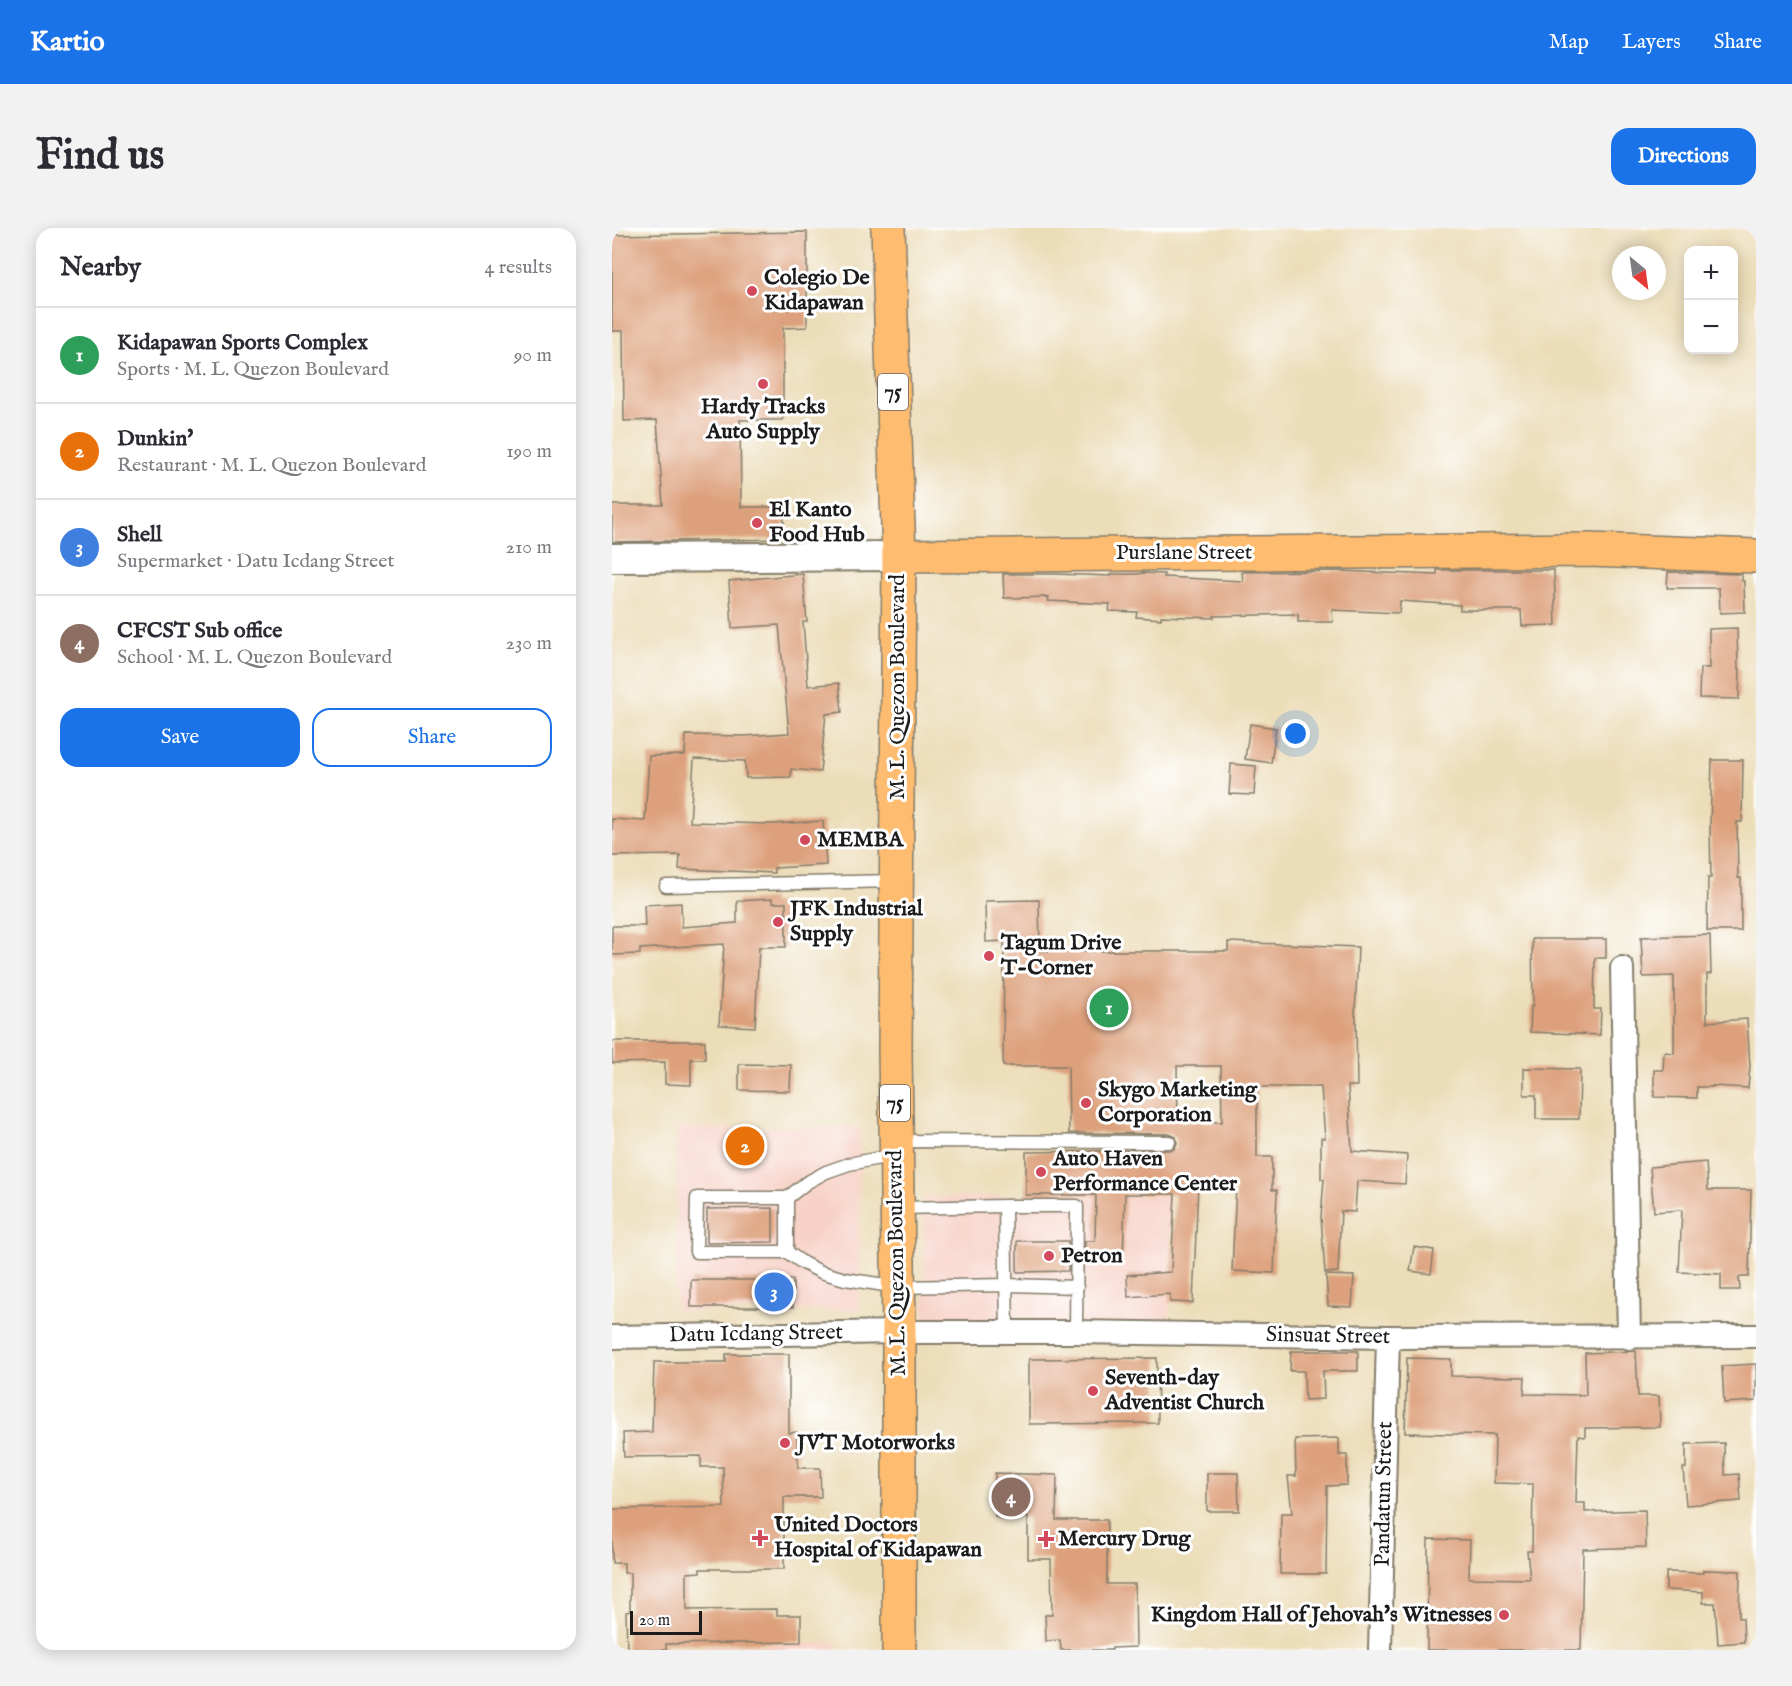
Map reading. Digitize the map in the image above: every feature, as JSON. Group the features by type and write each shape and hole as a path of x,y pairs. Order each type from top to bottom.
{"main road":[{"name":"M. L. Quezon Boulevard","path":"888,228 899,556 896,1148 899,1332 899,1650"},
{"name":"Purslane Street","path":"899,556 1589,550 1756,556"}],"street":[{"name":"Purslane Street","path":"612,558 899,556"},
{"path":"1622,968 1629,1338"},
{"name":"Sinsuat Street","path":"899,1332 1076,1332 1388,1337 1756,1336"},
{"name":"Datu Icdang Street","path":"612,1337 899,1332"},
{"name":"Pandatun Street","path":"1380,1650 1388,1337"}],"lane":[{"path":"666,886 897,881"},
{"path":"1077,1287 1006,1285 898,1287 845,1279 821,1272 787,1252 696,1252 696,1198 787,1198 806,1183 826,1172 896,1148 1169,1142"},
{"path":"787,1198 787,1252"},
{"path":"1005,1206 1007,1333"},
{"path":"897,1208 1077,1206 1076,1332"}],"shaded area":[{"path":"860,1127 859,1310 676,1311 677,1128"},
{"path":"1170,1195 1170,1326 924,1328 924,1197"},
{"path":"837,1643 837,1650 702,1650 702,1645"}],"building":[{"path":"807,232 807,327 783,328 783,420 740,420 741,507 783,507 785,539 612,542 612,505 663,505 657,420 624,421 623,331 612,331 612,235"},
{"path":"1437,570 1554,570 1556,625 1522,626 1521,610 1460,610 1460,605 1400,601 1399,613 1332,610 1333,622 1298,622 1298,614 1214,616 1214,618 1161,616 1161,619 1136,617 1137,612 1109,611 1110,604 1048,601 1049,597 1004,598 1003,574 1111,576 1111,574 1142,573 1164,574 1164,577 1243,581 1242,572 1340,571 1437,575"},
{"path":"1668,572 1742,574 1745,612 1720,613 1719,588 1667,588"},
{"path":"803,574 807,622 803,622 808,686 839,683 842,712 826,714 820,772 791,769 791,777 746,778 745,761 694,759 690,822 772,824 823,821 826,865 774,868 774,873 679,869 680,855 612,856 612,819 645,821 649,756 685,755 686,735 745,736 789,733 779,625 732,628 729,581"},
{"path":"1737,628 1738,669 1740,669 1739,699 1699,698 1700,668 1709,668 1709,629"},
{"path":"1250,724 1276,728 1271,763 1245,759"},
{"path":"1712,760 1743,760 1742,822 1737,822 1738,878 1741,878 1741,931 1707,931 1708,878 1711,878"},
{"path":"1231,764 1256,766 1254,795 1229,794"},
{"path":"772,899 772,903 786,903 786,947 759,947 755,1027 719,1025 724,944 640,949 640,954 612,955 612,926 645,926 644,905 681,903 682,927 737,923 737,901"},
{"path":"1039,900 1040,951 1228,951 1228,942 1358,947 1355,1016 1357,1086 1348,1086 1352,1151 1407,1155 1405,1184 1357,1181 1355,1212 1341,1211 1338,1272 1325,1273 1321,1217 1324,1179 1321,1179 1321,1138 1325,1138 1321,1087 1257,1087 1257,1157 1272,1157 1272,1190 1277,1190 1274,1273 1232,1271 1236,1185 1198,1185 1193,1303 1170,1302 1170,1294 1128,1297 1127,1275 1171,1272 1175,1194 1125,1194 1123,1263 1085,1263 1085,1241 1095,1241 1096,1195 1026,1195 1026,1152 1169,1150 1174,1149 1177,1143 1176,1137 1169,1134 1069,1133 1068,1066 1003,1066 1004,941 986,942 985,901","holes":["1177,1066 1221,1066 1222,1122 1178,1121"]},
{"path":"1710,935 1711,974 1707,974 1707,1022 1747,1019 1750,1066 1748,1088 1697,1087 1697,1098 1654,1097 1654,1070 1663,1070 1664,1052 1674,1053 1674,976 1643,977 1641,937"},
{"path":"1532,939 1606,939 1606,958 1595,958 1594,1009 1601,1009 1600,1035 1530,1032 1531,1006 1533,1006"},
{"path":"612,1041 705,1041 705,1059 691,1059 691,1085 665,1084 665,1062 612,1063"},
{"path":"739,1064 791,1065 790,1091 739,1090"},
{"path":"1524,1068 1580,1069 1579,1119 1536,1119 1536,1095 1524,1095"},
{"path":"1706,1162 1708,1190 1751,1190 1749,1277 1739,1277 1740,1290 1721,1290 1721,1274 1679,1272 1682,1210 1654,1212 1650,1167"},
{"path":"773,1208 773,1242 707,1243 707,1209"},
{"name":"Petron","path":"1017,1241 1068,1241 1068,1271 1017,1272"},
{"path":"1414,1247 1434,1250 1431,1274 1410,1271"},
{"path":"1326,1275 1354,1276 1352,1307 1328,1306"},
{"path":"691,1280 793,1280 793,1307 691,1307"},
{"path":"1291,1351 1358,1351 1358,1371 1323,1371 1324,1399 1305,1400 1304,1371 1290,1371"},
{"path":"1636,1351 1638,1396 1659,1396 1660,1427 1585,1428 1585,1437 1578,1436 1576,1503 1585,1503 1585,1512 1645,1510 1646,1547 1583,1549 1581,1650 1427,1650 1428,1539 1470,1540 1469,1578 1530,1579 1527,1551 1532,1551 1533,1484 1494,1483 1495,1435 1405,1433 1407,1358 1451,1359 1451,1376 1525,1377 1524,1394 1586,1395 1585,1353"},
{"path":"726,1354 789,1354 789,1433 797,1432 798,1468 820,1468 821,1497 784,1497 784,1569 700,1569 700,1572 687,1573 687,1610 777,1609 777,1615 801,1615 801,1642 666,1644 666,1650 627,1650 626,1612 630,1611 630,1573 624,1573 624,1563 612,1563 612,1509 724,1507 723,1467 701,1467 701,1456 624,1457 623,1433 652,1432 654,1362 726,1362"},
{"name":"Seventh-day Adventist Church","path":"1157,1358 1158,1423 1029,1424 1029,1359"},
{"path":"1756,1364 1756,1401 1724,1403 1722,1366"},
{"path":"1339,1438 1339,1455 1347,1455 1347,1485 1327,1486 1326,1574 1280,1574 1281,1513 1292,1513 1288,1476 1296,1476 1295,1439"},
{"path":"1724,1443 1725,1475 1739,1474 1741,1501 1686,1505 1683,1468 1686,1468 1686,1444"},
{"path":"995,1473 1057,1475 1056,1520 1107,1520 1107,1584 1135,1584 1136,1647 1112,1648 1112,1650 1061,1650 1060,1640 1046,1641 1045,1615 1052,1615 1051,1559 1028,1559 1028,1517 995,1517"},
{"path":"1207,1473 1238,1473 1239,1511 1207,1511"},
{"path":"1703,1570 1740,1571 1739,1618 1743,1618 1744,1642 1718,1644 1715,1603 1703,1603 1703,1592 1666,1590 1666,1572 1703,1573"}],"place":[{"name":"Colegio De Kidapawan","path":"752,291"},
{"name":"Hardy Tracks Auto Supply","path":"763,384"},
{"name":"El Kanto Food Hub","path":"757,523"},
{"name":"MEMBA","path":"805,840"},
{"name":"JFK Industrial Supply","path":"778,922"},
{"name":"Tagum Drive T-Corner","path":"989,956"},
{"name":"Kidapawan Sports Complex","path":"1109,1008"},
{"name":"Skygo Marketing Corporation","path":"1086,1103"},
{"name":"Dunkin'","path":"745,1146"},
{"name":"Auto Haven Performance Center","path":"1041,1172"},
{"name":"Petron","path":"1049,1256"},
{"name":"Shell","path":"774,1292"},
{"name":"Seventh-day Adventist Church","path":"1093,1391"},
{"name":"JVT Motorworks","path":"785,1443"},
{"name":"CFCST Sub office","path":"1011,1497"},
{"name":"United Doctors Hospital of Kidapawan","path":"760,1538"},
{"name":"Mercury Drug","path":"1046,1539"},
{"name":"Kingdom Hall of Jehovah's Witnesses","path":"1504,1615"}]}
